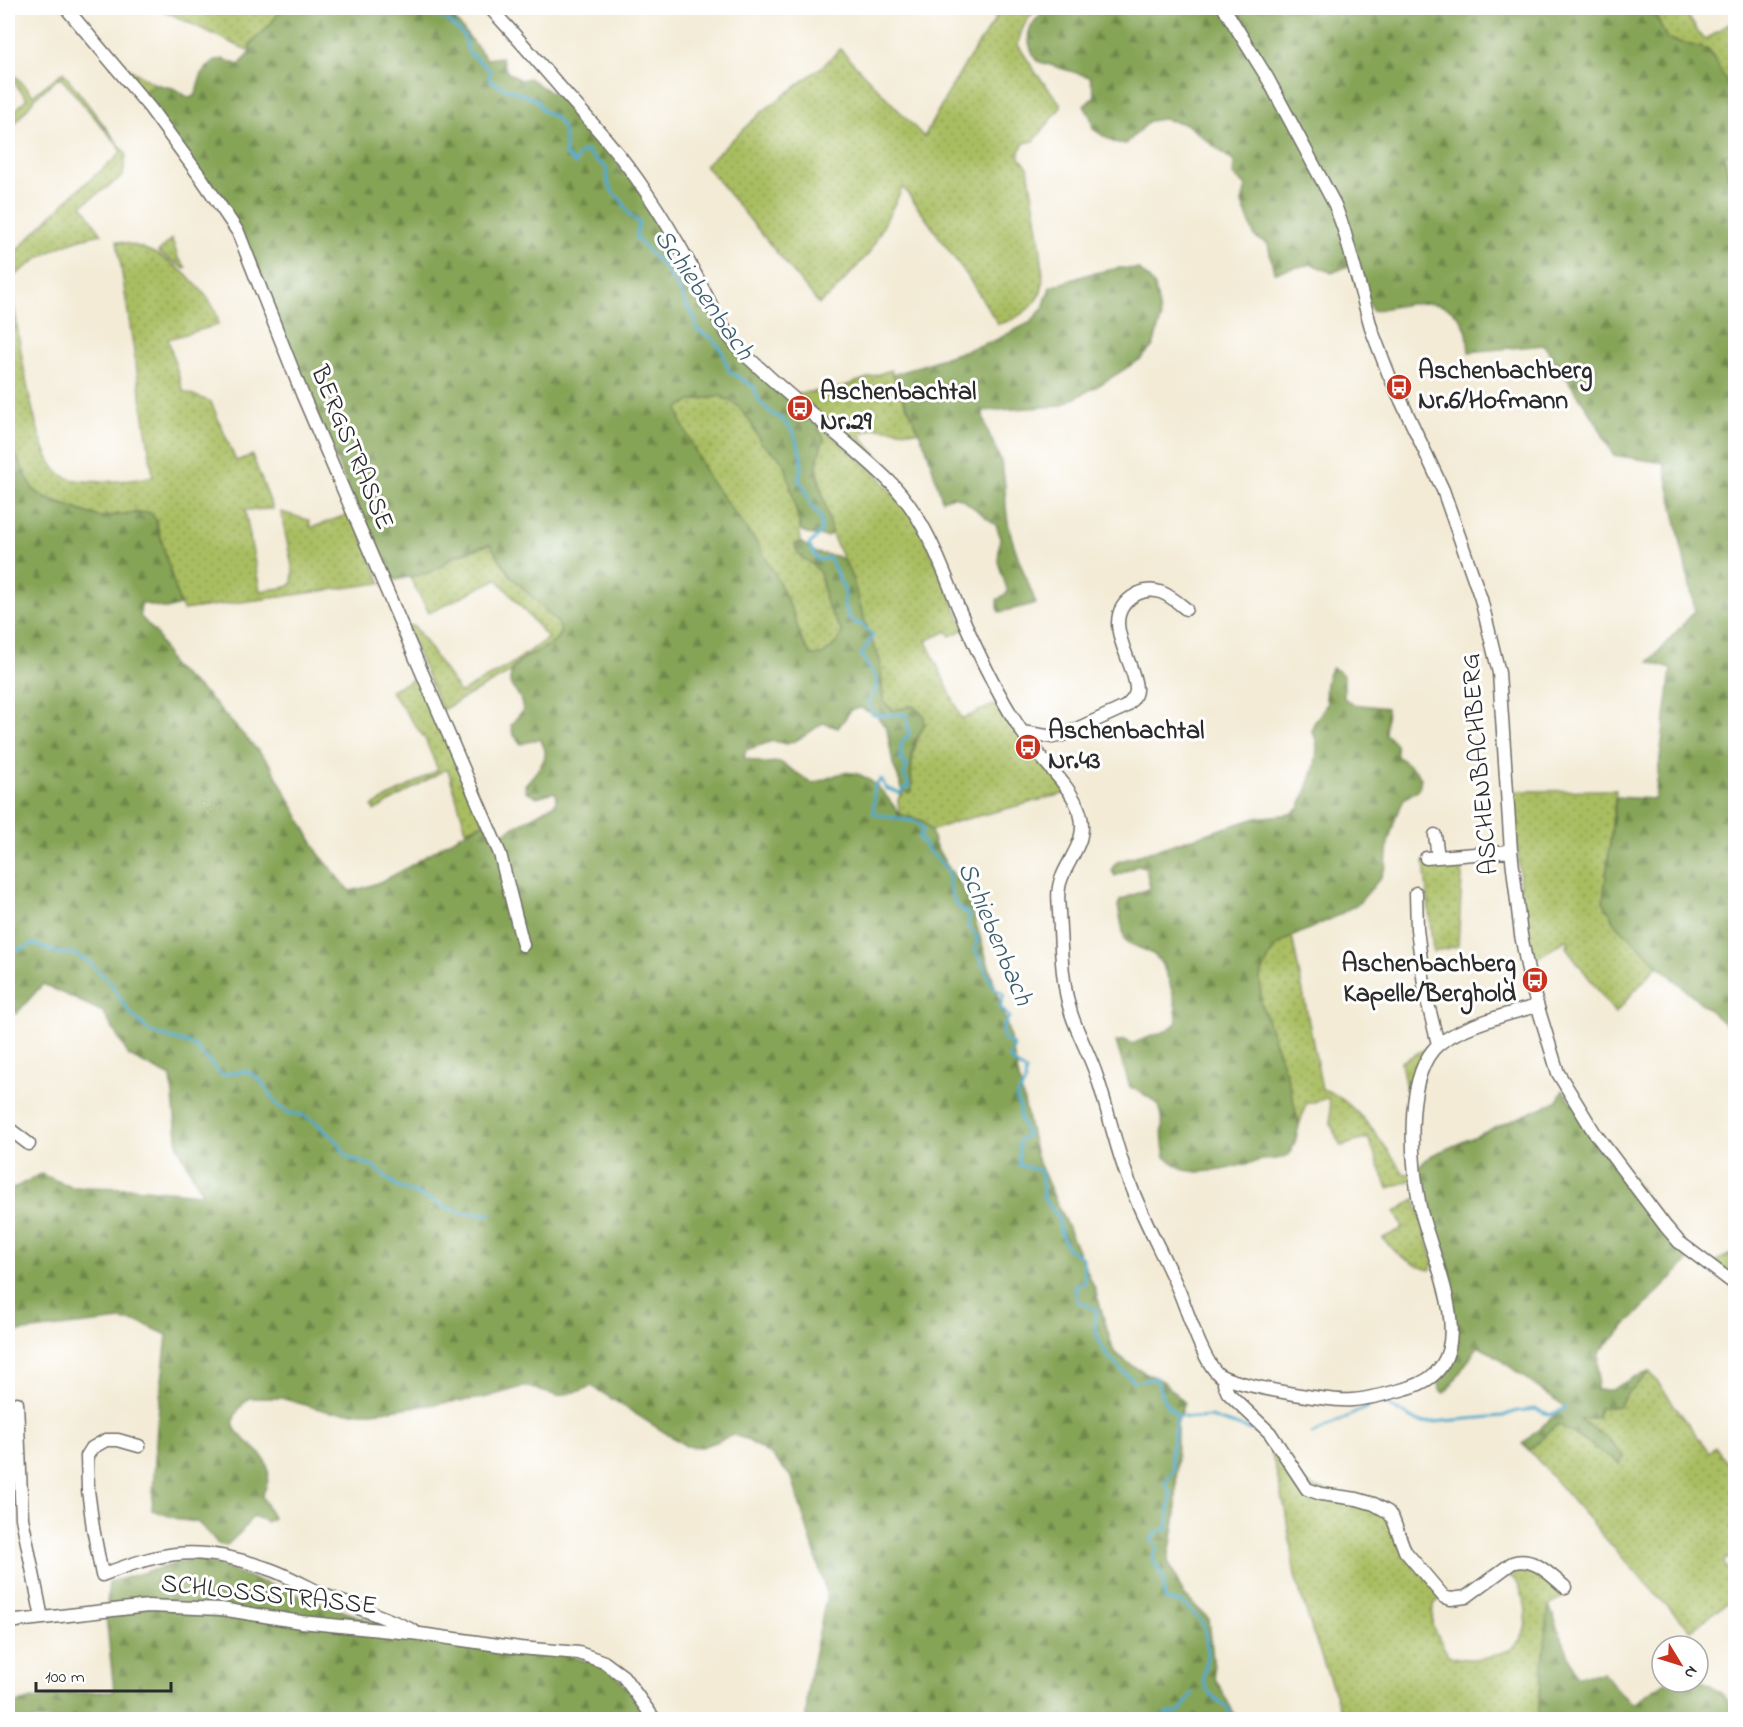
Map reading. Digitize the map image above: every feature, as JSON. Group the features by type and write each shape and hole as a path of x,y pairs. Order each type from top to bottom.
{"street":[{"name":"BERGSTRASSE","path":"66,8 150,108 238,232 303,396 500,854 523,945"},
{"path":"490,8 600,132 634,175 685,256 724,329 735,344 784,391 877,470 907,502 928,535 978,652 1022,732 1069,792 1082,817 1080,842 1062,876 1058,894 1065,979 1071,1015 1095,1071 1129,1183 1207,1359 1221,1376 1228,1393 1270,1433 1306,1489 1357,1500 1386,1510 1393,1519 1405,1551 1444,1597 1451,1599 1466,1597 1505,1568 1521,1560 1533,1563 1565,1587"},
{"name":"ASCHENBACHBERG","path":"1224,8 1268,79 1335,205 1372,332 1389,375 1443,490 1481,599 1499,673 1511,851 1526,964 1558,1073 1594,1132 1666,1227 1679,1242 1736,1285"},
{"path":"1022,732 1053,737 1063,735 1125,707 1131,702 1136,687 1120,641 1118,623 1123,609 1132,597 1145,591 1155,590 1168,595 1186,609"},
{"path":"1435,835 1432,858 1511,851"},
{"path":"1416,893 1417,928 1425,992 1438,1044"},
{"path":"1221,1376 1289,1392 1343,1401 1417,1386 1428,1381 1436,1372 1449,1346 1450,1317 1441,1272 1421,1210 1413,1132 1416,1090 1425,1063 1438,1044 1492,1019 1537,1006"},
{"path":"8,1128 29,1144"},
{"path":"17,1403 22,1518 42,1618"},
{"name":"SCHLOSSSTRASSE","path":"139,1446 118,1440 106,1440 93,1448 87,1456 90,1509 102,1575 141,1560 162,1555 203,1552 214,1554 267,1568 329,1597 385,1617 420,1634"},
{"name":"SCHLOSSSTRASSE","path":"8,1622 130,1608 221,1609 301,1622 420,1634 488,1645 567,1651 592,1656 615,1669 623,1676 654,1719"}],"green space":[{"path":"158,8 284,8 250,45 251,52"},
{"path":"284,8 439,8 452,16 487,59 501,57 507,72 520,80 529,78 570,103 646,197 721,331 820,426 819,430 824,438 817,467 830,525 831,533 827,537 807,534 801,530 786,467 779,457 761,443 750,421 737,405 721,396 693,401 678,409 681,422 709,479 757,543 778,580 793,613 802,641 811,655 822,655 837,643 842,632 825,599 821,575 798,553 795,545 800,542 817,553 836,556 845,561 869,635 880,660 883,701 893,710 913,706 924,715 923,728 913,752 912,790 909,793 903,791 893,764 887,729 877,716 861,708 851,710 838,728 823,723 801,738 787,744 773,741 746,750 744,758 763,763 780,762 812,783 849,773 866,778 882,791 899,814 923,821 931,831 935,845 946,864 967,894 1008,1029 1036,1156 1095,1289 1114,1352 1134,1367 1163,1381 1184,1402 1177,1424 1176,1515 1168,1561 1184,1595 1209,1619 1215,1678 1237,1719 806,1719 808,1685 827,1594 792,1478 772,1456 746,1439 733,1435 702,1447 686,1446 592,1386 558,1396 525,1386 484,1398 373,1412 330,1412 281,1398 249,1398 238,1411 234,1421 235,1429 263,1458 268,1469 267,1483 262,1496 273,1518 267,1522 253,1516 226,1546 218,1544 197,1522 181,1520 152,1510 157,1425 167,1335 142,1323 121,1320 8,1333 8,1191 41,1174 72,1187 133,1188 202,1194 178,1146 171,1077 129,1056 103,1012 43,984 16,1014 8,1008 8,439 33,489 45,498 99,517 149,512 155,518 180,605 167,609 141,603 140,616 156,633 172,666 206,694 270,764 319,854 350,891 402,871 451,840 484,823 497,837 555,804 557,796 554,792 537,797 526,791 525,785 542,764 545,752 539,739 521,744 513,734 511,725 523,710 519,696 512,688 510,681 513,670 520,662 557,640 560,632 558,623 511,576 490,544 451,557 442,566 428,573 387,582 241,231 142,95 155,84 173,88 189,98 196,95 200,77 207,67 223,59 239,65 251,52 250,45"},
{"path":"992,8 1038,8 1025,25 1018,45 1061,107 1034,141 1024,143 1019,151 1020,158 1028,167 1041,251 1043,282 1038,297 1023,313 998,324 968,277 903,187 870,252 833,293 819,304 705,165 763,111 824,65 840,49 924,137 949,91 996,19"},
{"path":"1047,8 1652,8 1667,39 1709,50 1736,99 1735,147 1724,157 1736,214 1735,1024 1727,1026 1658,965 1616,924 1603,901 1616,797 1655,799 1671,669 1649,662 1695,611 1664,463 1613,455 1595,420 1544,345 1469,352 1467,333 1461,319 1452,310 1427,303 1372,311 1357,262 1332,273 1312,264 1274,272 1268,244 1255,237 1242,203 1246,186 1233,175 1234,162 1186,124 1163,119 1149,121 1126,144 1113,142 1093,129 1091,118 1084,106 1095,96 1090,77 1037,61 1032,53 1028,38 1031,26"},
{"path":"1652,8 1683,8 1702,38 1706,40 1735,19 1735,99 1709,50 1667,39"},
{"path":"113,56 129,69 155,84 142,94"},
{"path":"8,68 33,95 63,72 126,154 123,176 82,205 102,234 77,240 53,250 10,280 33,412 49,460 59,473 78,480 119,481 153,476 117,241 143,248 164,258 184,272 205,295 217,315 218,325 168,339 183,391 211,402 236,461 252,455 273,509 245,510 260,591 287,587 292,584 293,571 281,512 309,520 311,528 352,513 381,583 183,610 137,512 99,517 45,498 33,489 8,439 8,259 74,193 116,158 121,151 60,77 37,96 8,132 8,119 27,98 8,76"},
{"path":"1735,147 1735,214 1724,157"},
{"path":"172,239 178,258 186,267 185,269 158,252"},
{"path":"1120,268 1138,269 1155,287 1161,319 1153,346 1141,359 1060,406 983,411 985,424 1003,469 1010,533 1036,604 999,612 997,600 1008,592 998,562 1000,536 996,525 962,499 953,496 942,500 927,450 893,375 996,340 1031,322 1043,308 1050,287 1089,274"},
{"path":"891,370 920,432 876,428 860,434 892,471 887,475 799,396 800,393 833,390"},
{"path":"721,396 737,405 750,421 761,443 779,457 786,467 800,527 800,542 795,545 801,557 812,563 821,574 822,584 842,632 838,641 822,656 811,655 802,641 793,613 778,580 757,543 709,479 681,422 678,409 683,405"},
{"path":"820,426 875,472 918,523 965,629 950,636 947,631 926,641 962,719 1002,701 1067,793 955,822 931,831 923,821 899,814 898,800 903,791 909,793 912,790 913,756 925,724 913,706 893,710 883,701 880,660 869,635 853,581 831,533 817,468 818,454 824,438 818,430"},
{"path":"490,544 511,576 558,623 560,631 558,638 523,659 511,672 442,710 405,624 415,627 460,693 508,666 548,638 497,579 429,613 409,576 428,573 451,558"},
{"path":"1332,668 1344,677 1344,698 1353,704 1387,708 1385,734 1396,744 1397,756 1415,770 1421,778 1419,789 1405,798 1396,816 1388,843 1386,866 1381,877 1371,889 1359,903 1287,939 1274,948 1260,977 1261,1002 1290,1086 1299,1126 1289,1155 1222,1170 1199,1172 1184,1170 1165,1157 1162,1115 1154,1101 1130,1087 1116,1042 1125,1040 1133,1044 1161,1033 1177,1022 1173,995 1162,965 1151,953 1125,941 1118,906 1120,900 1150,888 1146,868 1139,865 1115,876 1112,871 1113,866 1117,862 1256,818 1290,814 1299,809 1316,759 1317,749 1316,739 1312,732 1313,725 1327,704 1326,685"},
{"path":"421,676 484,823 466,830 448,770 444,770 374,811 372,806 438,770 425,739 390,690"},
{"path":"1616,790 1603,901 1616,924 1658,965 1615,1013 1566,947 1568,939 1538,957 1532,958 1526,954 1513,794 1517,791"},
{"path":"1424,861 1463,861 1458,946 1433,952"},
{"path":"1292,936 1322,1089 1346,1102 1357,1113 1379,1138 1404,1174 1412,1173 1413,1180 1388,1188 1368,1138 1341,1146 1331,1123 1328,1098 1306,1104 1299,1126 1290,1086 1261,1002 1260,977 1274,948"},
{"path":"1431,1046 1412,1099 1408,1100 1401,1062"},
{"path":"1563,1090 1692,1257 1599,1353 1597,1390 1612,1390 1634,1377 1650,1372 1625,1396 1619,1406 1600,1408 1597,1418 1580,1419 1608,1439 1623,1456 1620,1464 1558,1424 1529,1450 1522,1444 1564,1407 1489,1351 1478,1346 1445,1393 1440,1390 1438,1374 1452,1346 1418,1168 1430,1156 1557,1101"},
{"path":"1415,1199 1434,1263 1430,1270 1404,1258 1383,1238 1403,1228 1395,1212"},
{"path":"1735,1252 1735,1289 1714,1262"},
{"path":"1650,1372 1709,1452 1715,1447 1735,1473 1735,1554 1723,1562 1735,1578 1735,1597 1691,1630 1628,1564 1529,1450 1558,1424 1620,1463 1622,1455 1608,1439 1580,1419 1600,1408 1619,1406 1625,1396"},
{"path":"1277,1447 1298,1481 1386,1512 1441,1598 1433,1605 1432,1625 1448,1655 1465,1659 1482,1658 1508,1650 1519,1641 1526,1624 1523,1596 1515,1579 1504,1574 1524,1563 1552,1579 1569,1594 1549,1605 1538,1713 1541,1719 1344,1719 1295,1576 1285,1508 1272,1454"},
{"path":"196,1558 388,1627 566,1654 613,1671 651,1719 8,1720 8,1706 22,1702 61,1695 114,1691 106,1616 109,1582"},
{"path":"1549,1605 1577,1676 1603,1673 1633,1704 1650,1693 1710,1694 1710,1686 1728,1700 1735,1719 1541,1719 1538,1713"}],"waterway":[{"name":"Schiebenbach","path":"420,8 427,15 447,19 464,36 469,53 490,70 489,79 502,87 537,100 543,111 559,122 564,133 565,154 575,164 579,154 587,151 606,167 608,183 613,193 622,201 630,216 639,222 636,238 665,269 682,294 686,306 694,316 697,330 713,339 722,351 729,371 754,387 759,401 783,420 794,433 802,466 798,478 811,505 821,518 821,532 809,545 818,560 830,558 845,592 844,606 851,621 863,625 873,636 861,655 877,680 875,692 868,704 873,715 907,715 909,735 901,743 901,760 907,765 904,775 909,786 899,793 886,788 881,779 874,788 874,814 918,822 923,830 919,837 928,850 948,870 950,889 956,905 969,915 968,927 978,938 975,949 994,988 1004,994 1000,1007 1009,1017 1003,1027 1003,1038 1014,1046 1009,1057 1026,1071 1025,1083 1016,1098 1020,1107 1020,1118 1027,1135 1019,1141 1019,1165 1041,1171 1044,1199 1058,1217 1061,1234 1068,1249 1083,1258 1085,1282 1075,1286 1077,1301 1097,1310 1095,1321 1099,1342 1119,1368 1135,1382"},
{"path":"8,948 22,949 33,944 61,954 72,953 88,961 109,981 130,1013 150,1032 193,1045 222,1075 245,1071 259,1078 277,1105 288,1113 302,1115 314,1121 337,1141 347,1157 374,1167 397,1186 462,1213 491,1214"},
{"name":"Schiebenbach","path":"1141,1381 1156,1378 1163,1400 1177,1415 1171,1453 1173,1470 1165,1484 1171,1493 1167,1530 1161,1530 1151,1539 1158,1549 1152,1558 1163,1577 1165,1600 1183,1603 1203,1623 1208,1651 1203,1679 1208,1692 1229,1709 1230,1720"},
{"path":"1312,1434 1380,1401 1421,1423 1503,1416 1517,1411 1536,1409 1550,1415 1565,1408"},
{"path":"1177,1415 1210,1417 1263,1434"},
{"path":"1164,1720 1165,1714 1180,1712 1192,1693"}],"place":[{"name":"Aschenbachberg Nr.6/Hofmann","path":"1399,387"},
{"name":"Aschenbachtal Nr.29","path":"800,408"},
{"name":"Aschenbachtal Nr.43","path":"1028,747"},
{"name":"Aschenbachberg Kapelle/Berghold","path":"1535,980"}]}
